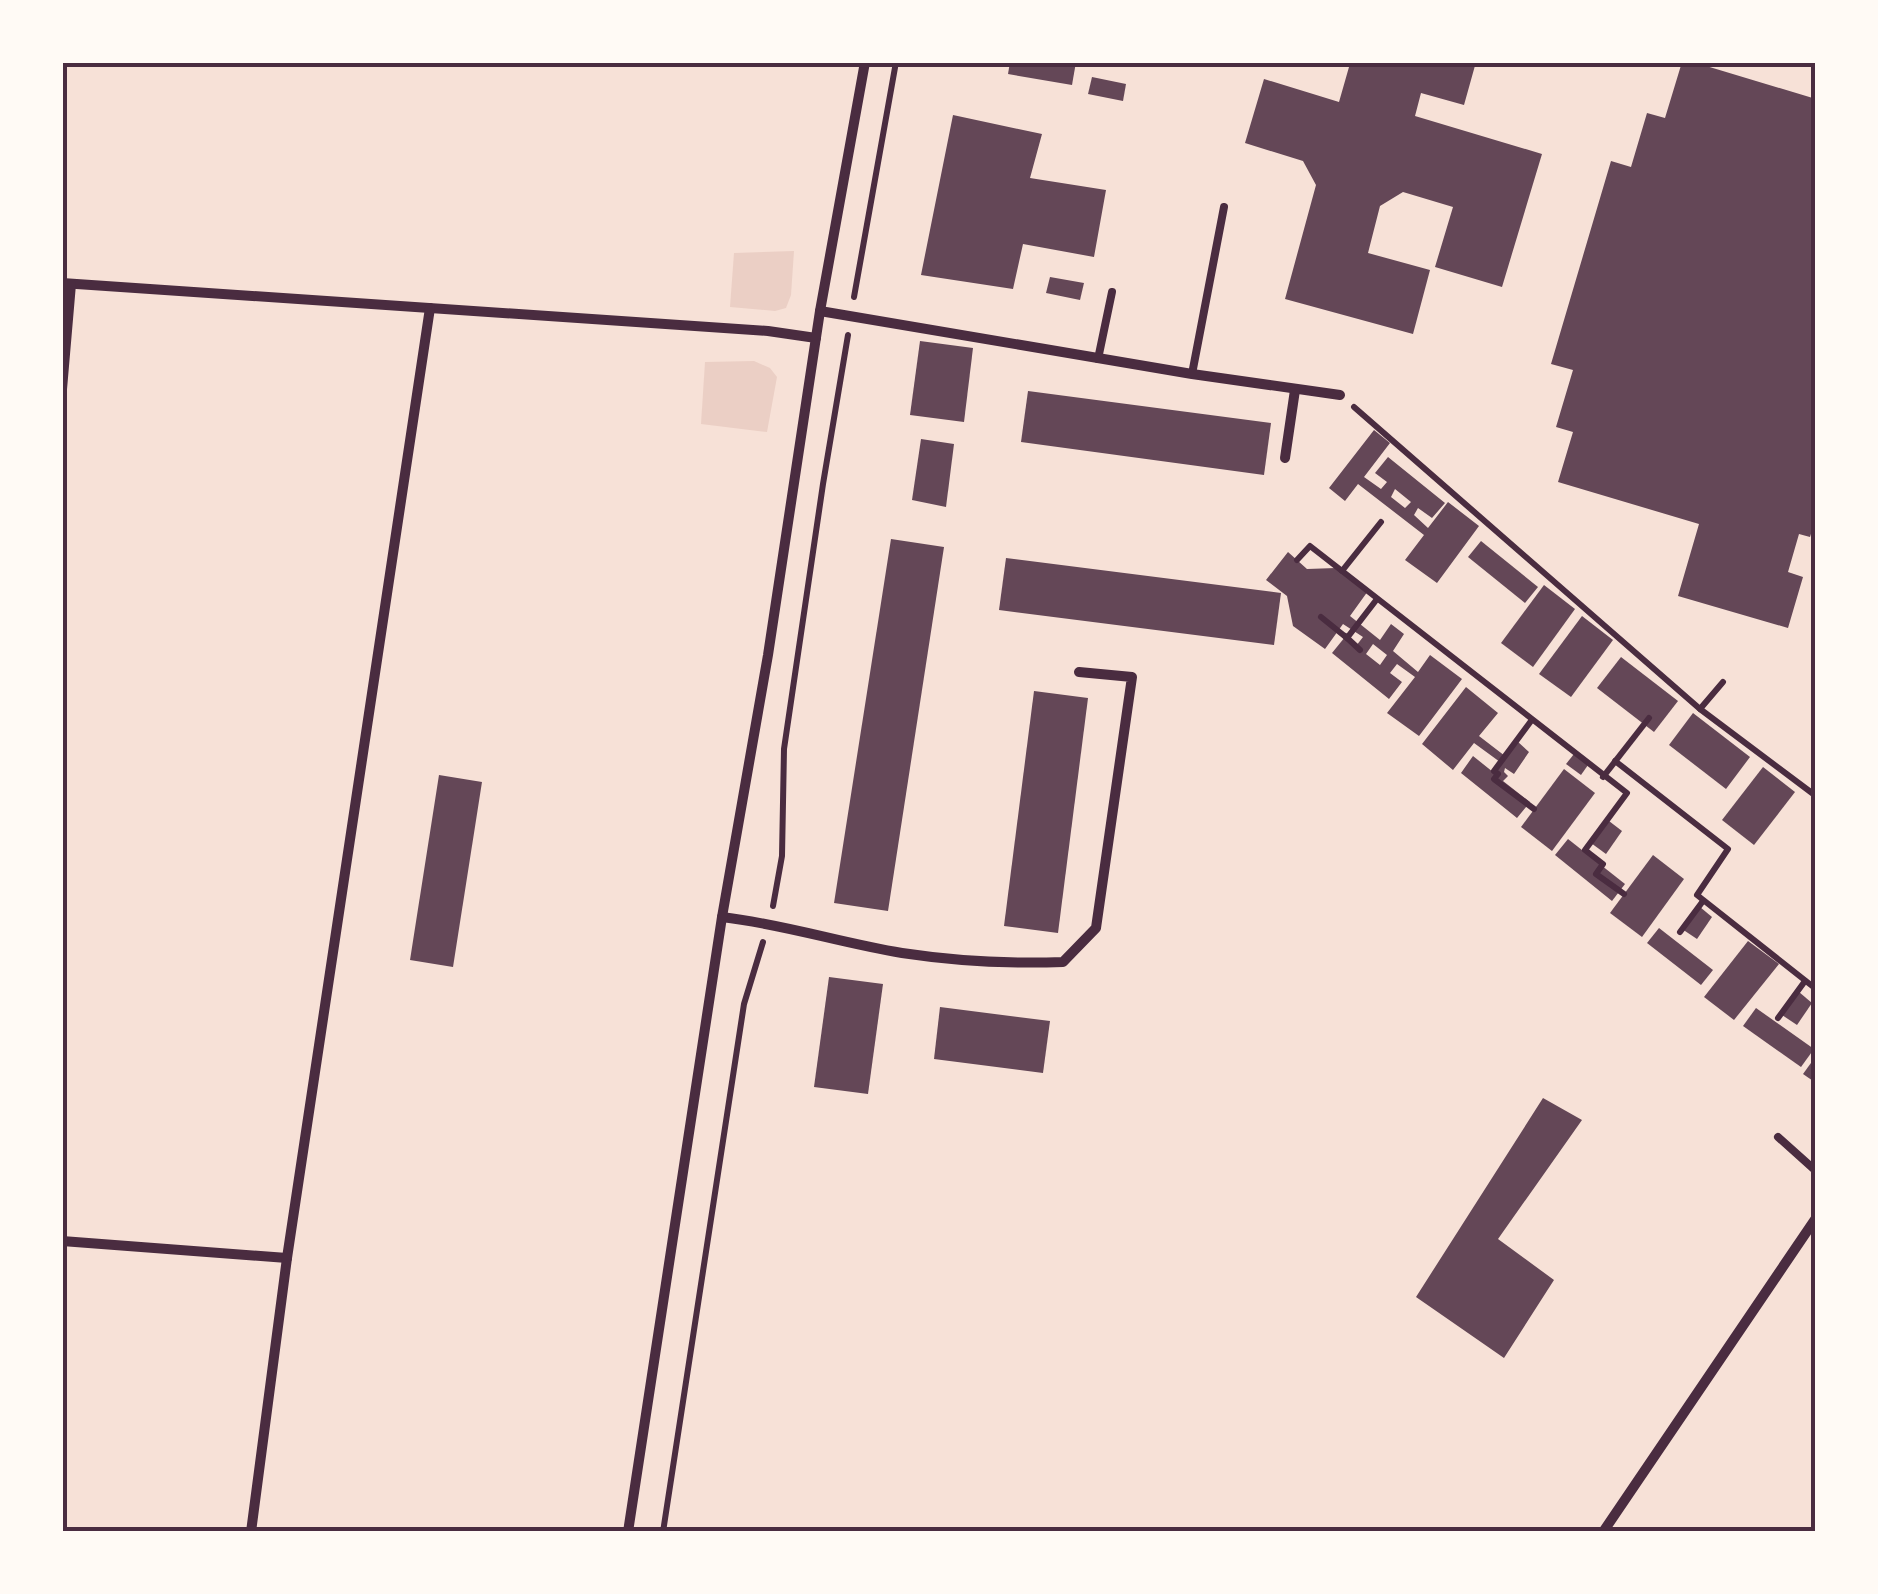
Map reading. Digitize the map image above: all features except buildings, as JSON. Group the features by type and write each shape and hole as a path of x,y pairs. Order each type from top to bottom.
{"street":[{"path":"628,1532 722,917 768,655 820,311 865,62"},
{"path":"62,389 67,284 768,330 816,338"},
{"path":"251,1532 288,1258 430,308"},
{"path":"820,311 1098,359 1340,395"},
{"path":"1284,458 1295,390"},
{"path":"722,917 770,922 902,953 1020,963 1063,962 1096,928 1132,677 1080,672"},
{"path":"1603,1532 1816,1218"},
{"path":"62,1241 288,1258"}],"lane":[{"path":"1192,374 1224,208"},
{"path":"1098,359 1112,292"},
{"path":"1778,1137 1816,1171"}],"path":[{"path":"663,1532 744,1004 770,922 782,856 784,750 822,484 896,62"},
{"path":"1340,395 1700,709 1816,796"},
{"path":"1342,571 1381,522"},
{"path":"1297,560 1310,546 1531,722 1628,793 1585,850 1604,864 1596,874 1624,894"},
{"path":"1344,635 1348,638 1377,599"},
{"path":"1321,616 1360,650"},
{"path":"1700,709 1723,682"},
{"path":"1603,777 1650,718"},
{"path":"1531,722 1494,771 1498,774 1494,779 1534,809"},
{"path":"1616,761 1728,849 1697,895 1816,989"},
{"path":"1680,932 1704,900"},
{"path":"1778,1018 1805,981"}],"shaded area":[{"path":"794,251 791,295 786,308 775,311 730,307 734,253"},
{"path":"754,361 770,368 777,377 767,432 701,424 705,362"}]}
